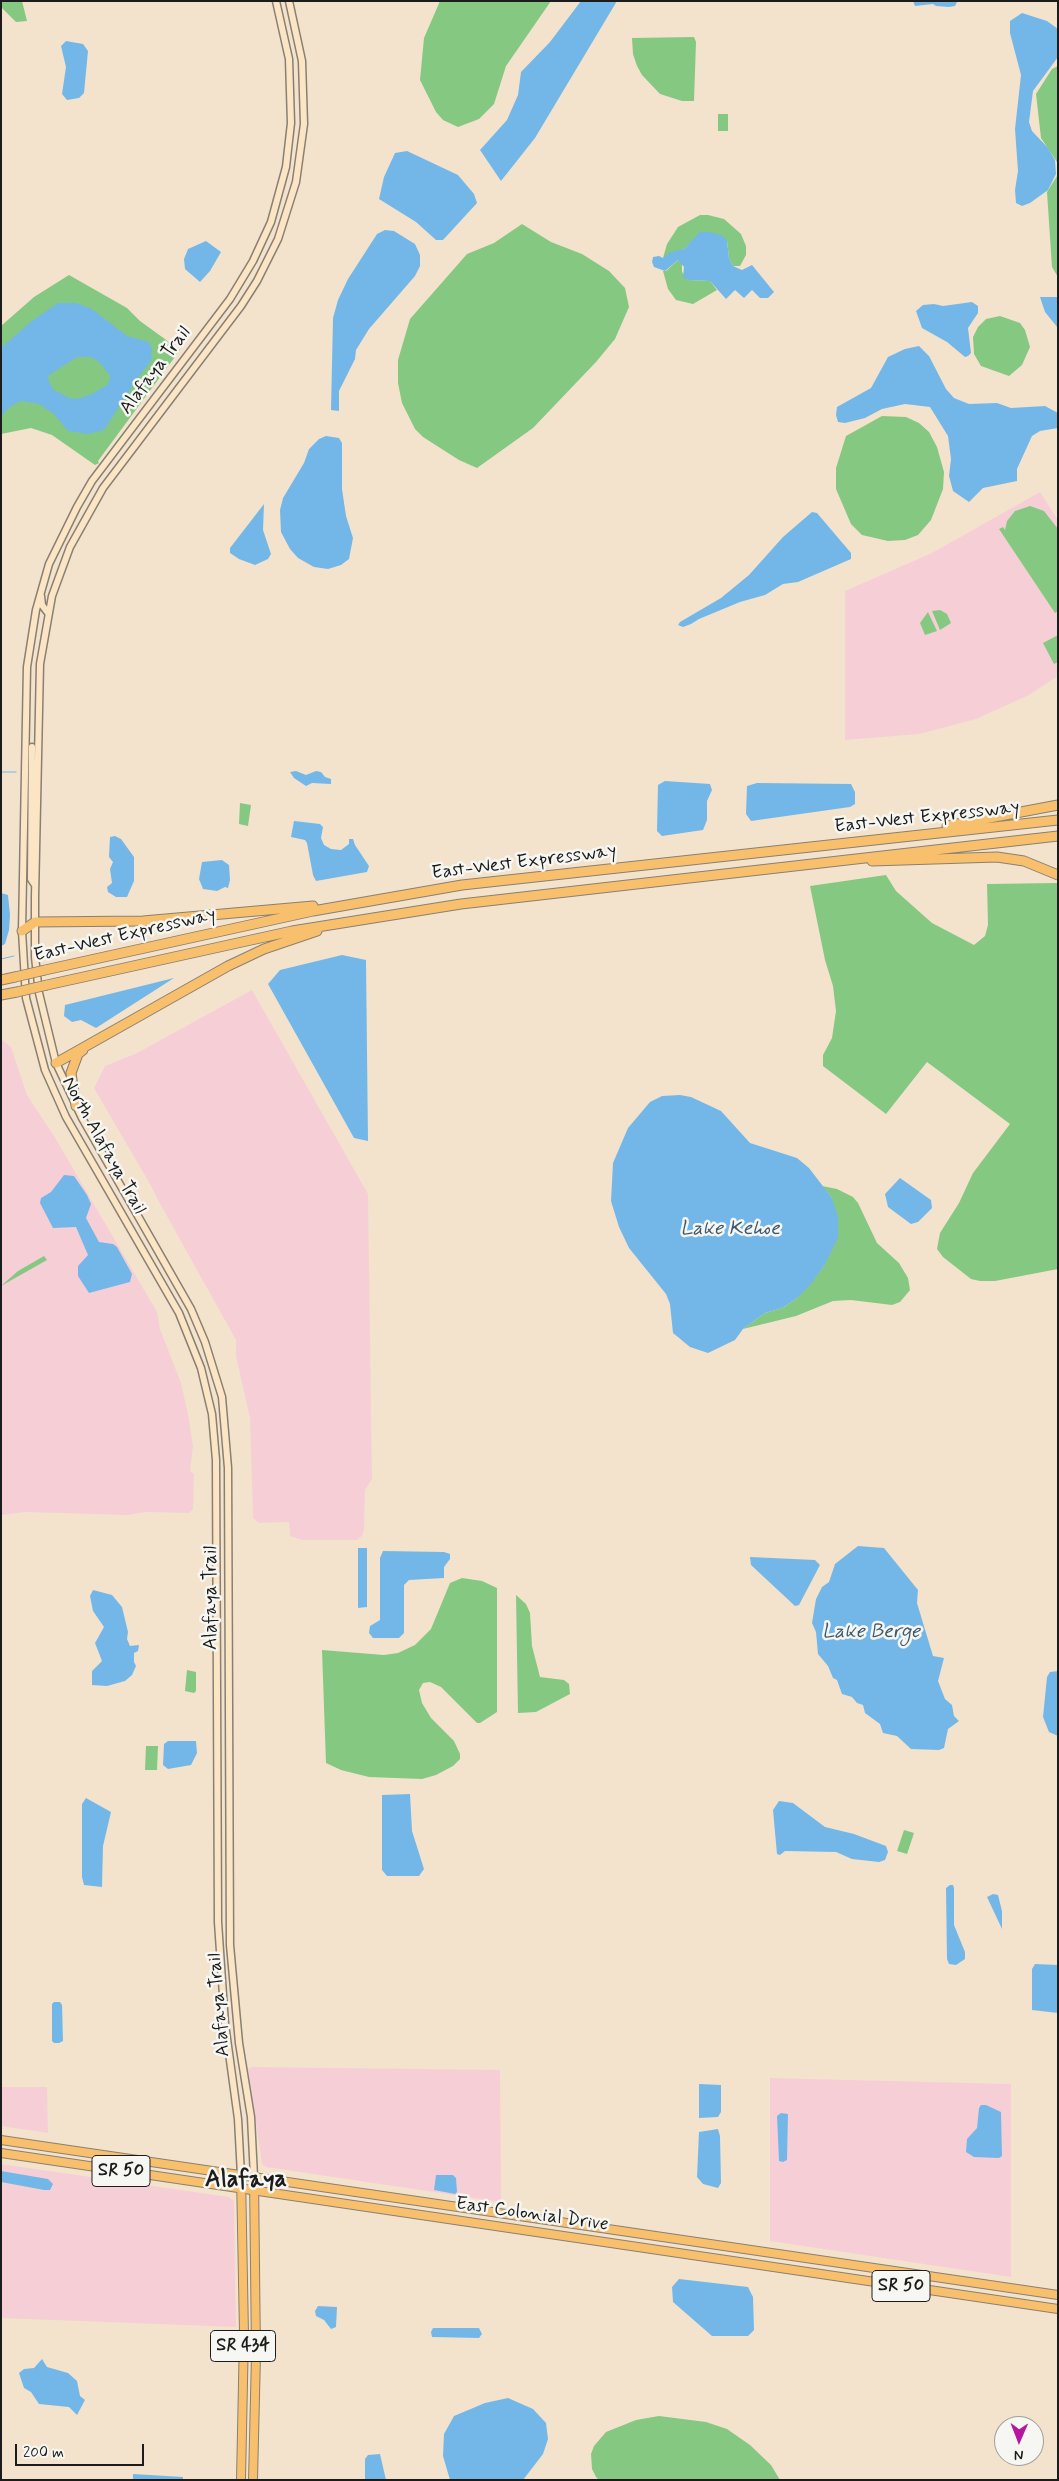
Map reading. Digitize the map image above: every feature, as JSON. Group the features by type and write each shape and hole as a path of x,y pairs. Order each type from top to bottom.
{"highway":[{"path":"778,850 896,835 1058,805"},
{"name":"East-West Expressway","path":"1,980 348,904 477,883 1058,820"},
{"name":"East-West Expressway","path":"1,995 292,931 461,904 1058,836"},
{"path":"844,860 883,862 997,857 1024,861 1058,875"},
{"path":"22,931 35,922 143,921 348,904"},
{"path":"56,1063 250,956 343,922"},
{"path":"76,1106 71,1073 78,1054 90,1043"}],"main road":[{"name":"Alafaya Trail","path":"25,756 28,650 40,594 62,535 92,481 230,299 253,261 271,222 286,167 292,116 289,59 276,1"},
{"name":"Alafaya Trail","path":"38,756 40,664 48,613 63,563 94,503 241,306 257,281 278,239 296,182 304,124 302,61 289,1"},
{"path":"40,594 42,606 48,613"},
{"name":"North Alafaya Trail","path":"32,747 31,879 36,886"},
{"name":"North Alafaya Trail","path":"25,756 22,931 26,998 33,1031 45,1070 66,1117 170,1296 193,1344 206,1384 214,1431 216,1534"},
{"name":"North Alafaya Trail","path":"38,756 35,922 38,993 56,1063 76,1106 182,1292 205,1342 218,1381 226,1422 228,1526"},
{"path":"45,1070 56,1063"},
{"name":"Alafaya Trail","path":"228,1526 229,1894 236,2012 241,2062 251,2117 255,2190 256,2355 253,2479"},
{"name":"Alafaya Trail","path":"216,1534 217,1894 227,2048 239,2126 244,2334 241,2480"},
{"path":"223,2004 236,2012"},
{"path":"227,2048 233,2058 241,2062"},
{"path":"230,2065 236,2068 244,2080"},
{"name":"East Colonial Drive","path":"1,2140 1058,2295"},
{"name":"East Colonial Drive","path":"1,2153 1058,2309"},
{"path":"619,2244 632,2240 638,2233"},
{"path":"746,2263 754,2261 763,2252"},
{"path":"822,2274 834,2266 846,2264"},
{"path":"244,2334 251,2342 256,2355"},
{"path":"242,2445 247,2457 253,2463"},
{"path":"241,2462 248,2466 253,2479"}],"shaded area":[{"path":"1040,492 1058,520 1058,676 1029,695 976,719 919,734 845,740 845,591 932,553"},
{"path":"252,990 368,1194 372,1479 365,1490 364,1530 362,1536 357,1540 302,1540 290,1536 289,1522 259,1523 253,1518 250,1418 236,1356 236,1340 150,1184 94,1088 105,1066 137,1053"},
{"path":"1,1039 11,1047 27,1095 54,1136 157,1312 160,1329 181,1383 188,1414 193,1446 190,1471 194,1474 193,1509 189,1513 146,1512 127,1515 25,1512 1,1515"},
{"path":"252,2067 500,2070 501,2202 266,2167 262,2164 248,2069"},
{"path":"770,2078 1011,2084 1011,2277 770,2241"},
{"path":"1,2087 47,2087 48,2133 1,2126"},
{"path":"1,2164 229,2197 234,2201 236,2327 1,2318"}],"green space":[{"path":"1,1 22,1 27,21 16,22 1,7"},
{"path":"440,1 551,1 506,66 494,104 479,119 458,127 443,120 436,112 420,80 424,38"},
{"path":"694,37 696,42 694,101 682,101 660,94 642,75 637,66 633,54 632,38"},
{"path":"1058,66 1058,277 1052,267 1047,192 1057,176 1057,162 1041,138 1036,94 1052,69"},
{"path":"718,114 728,114 728,131 718,131"},
{"path":"700,215 724,219 741,234 746,246 746,255 740,266 733,266 729,258 727,241 689,244 684,249 663,258 667,244 678,227"},
{"path":"522,224 551,242 582,254 609,271 625,288 629,307 615,339 596,362 533,428 477,468 459,460 423,437 415,429 402,403 398,383 398,360 410,319 467,254 494,243"},
{"path":"678,260 682,263 682,272 688,280 710,281 717,290 693,304 676,300 668,289 663,271 666,271"},
{"path":"69,275 127,308 140,321 180,350 98,461 99,463 95,465 52,435 31,428 1,434 1,326 34,297"},
{"path":"1000,316 1020,323 1025,330 1030,347 1022,365 1009,376 981,366 974,354 973,337 978,327 986,319"},
{"path":"882,416 906,417 919,423 929,432 937,447 944,472 943,489 931,520 918,535 905,540 888,541 862,535 851,524 836,489 836,468 846,436"},
{"path":"1030,506 1044,511 1058,529 1058,611 1055,613 999,529 1003,527 1005,530 1007,521 1015,511"},
{"path":"940,610 947,614 951,623 940,630 932,611"},
{"path":"928,612 937,631 925,635 920,623"},
{"path":"1058,635 1058,662 1054,664 1043,643"},
{"path":"240,803 251,805 248,826 239,824"},
{"path":"886,875 896,891 932,923 974,945 985,936 988,925 987,884 1058,883 1058,1269 995,1281 980,1281 971,1279 943,1257 937,1249 940,1233 959,1203 973,1173 1010,1124 927,1062 886,1114 823,1066 823,1055 832,1038 836,1011 833,986 825,960 810,886"},
{"path":"822,1186 837,1189 853,1197 858,1203 877,1243 899,1263 908,1278 910,1290 900,1302 892,1305 851,1300 833,1301 796,1316 743,1329 765,1313 782,1308 796,1299 824,1266 832,1198"},
{"path":"44,1256 47,1260 1,1286 18,1271"},
{"path":"462,1578 482,1581 497,1588 497,1712 477,1723 441,1687 430,1682 423,1683 419,1690 422,1703 431,1718 454,1741 460,1754 460,1759 453,1766 436,1775 422,1779 369,1777 341,1770 326,1763 322,1650 384,1655 398,1653 415,1645 431,1629 450,1583"},
{"path":"516,1595 526,1604 530,1613 532,1646 540,1677 564,1680 569,1684 570,1694 536,1712 518,1713"},
{"path":"187,1670 196,1672 196,1691 194,1693 185,1691"},
{"path":"146,1746 158,1746 157,1770 145,1770"},
{"path":"904,1830 914,1833 907,1854 897,1851"},
{"path":"659,2416 706,2422 727,2429 750,2445 771,2465 780,2480 599,2480 592,2469 591,2454 594,2446 606,2432 636,2420"}],"water":[{"path":"581,1 617,1 535,138 501,181 480,150 507,120 518,95 521,72 550,42"},
{"path":"913,1 957,2 955,6 949,7 933,4 915,6"},
{"path":"1022,13 1047,21 1058,29 1058,57 1033,91 1029,122 1032,131 1048,148 1055,160 1056,174 1048,190 1030,203 1022,206 1016,203 1015,190 1018,171 1015,129 1021,75 1010,33 1010,21"},
{"path":"66,41 83,44 88,51 84,93 79,98 67,100 62,94 66,67 61,46"},
{"path":"407,151 458,175 474,194 477,203 443,240 436,240 416,222 379,199 384,177 395,153"},
{"path":"385,230 394,231 415,244 420,255 420,266 415,276 369,329 356,350 355,359 339,391 339,411 331,410 333,318 338,300 348,279 377,234"},
{"path":"700,232 710,232 723,236 727,241 729,258 733,266 742,270 752,265 774,292 768,298 760,298 752,290 744,298 735,290 726,299 710,281 688,280 683,277 684,267 678,260 665,271 654,267 653,257 659,256 663,258 671,252 684,249"},
{"path":"206,241 221,252 210,271 200,282 185,269 184,259 188,249"},
{"path":"1040,297 1058,297 1058,328 1045,312"},
{"path":"972,302 978,306 978,313 968,328 971,353 965,357 947,342 922,328 916,311 923,305 934,304 943,306"},
{"path":"58,303 76,303 92,309 127,336 149,342 152,349 151,361 104,430 88,434 68,431 54,414 39,404 21,401 11,406 1,416 1,348 32,321","holes":["77,357 91,357 99,362 109,374 110,379 107,385 92,394 77,399 69,398 53,389 48,379 49,375"]},
{"path":"919,346 929,356 946,389 954,398 969,404 997,403 1011,408 1045,406 1058,413 1058,428 1040,431 1032,436 1017,469 1017,481 983,488 969,502 953,491 949,476 951,459 948,436 930,407 905,404 882,409 865,418 845,423 838,422 836,415 837,407 871,388 888,357 905,349"},
{"path":"326,436 339,438 342,443 342,489 346,516 353,538 349,559 341,565 328,569 314,567 298,558 290,549 281,532 280,510 283,498 304,463 309,449 319,439"},
{"path":"264,504 263,530 271,554 268,559 255,565 239,559 230,553 230,548"},
{"path":"812,512 817,513 851,553 851,559 798,582 783,584 765,595 740,602 691,624 683,627 678,625 721,598 749,575 783,537"},
{"path":"296,771 306,775 316,771 321,772 325,777 331,779 331,784 312,783 306,786 294,778 290,772"},
{"path":"665,781 710,784 712,790 707,801 707,820 703,830 662,836 657,831 658,785"},
{"path":"757,783 851,784 855,792 855,804 850,807 751,821 746,814 747,786"},
{"path":"294,821 320,824 323,827 321,838 324,845 331,849 341,850 349,844 349,839 353,839 369,866 367,872 316,881 313,875 307,843 305,840 291,837"},
{"path":"115,836 121,839 134,857 134,881 127,897 116,897 108,892 107,887 112,883 110,869 113,862 109,857 110,837"},
{"path":"222,860 229,865 230,880 228,888 225,887 217,891 203,889 199,879 202,862"},
{"path":"1,893 8,895 10,915 9,930 5,944 1,946"},
{"path":"342,955 366,960 368,1141 354,1138 268,984 280,970"},
{"path":"174,978 96,1028 81,1020 72,1022 64,1016 65,1005"},
{"name":"Lake Kehoe","path":"680,1095 691,1097 721,1111 750,1143 797,1158 809,1168 832,1198 838,1217 838,1238 824,1266 810,1285 796,1299 782,1308 765,1313 743,1329 735,1340 708,1353 690,1347 673,1333 670,1304 666,1294 629,1248 619,1227 611,1201 613,1163 628,1128 650,1102 662,1096"},
{"path":"64,1175 74,1176 87,1195 91,1204 86,1218 99,1242 113,1244 117,1247 132,1274 130,1282 89,1293 78,1276 78,1266 88,1255 76,1227 53,1228 40,1203 41,1198 51,1192"},
{"path":"900,1178 931,1200 932,1208 918,1222 911,1224 888,1207 885,1194"},
{"name":"Lake Berge","path":"858,1546 884,1548 918,1590 917,1603 933,1656 944,1658 938,1681 945,1699 952,1705 954,1716 959,1721 948,1729 944,1748 939,1750 911,1749 897,1736 883,1733 880,1724 865,1713 863,1705 857,1703 852,1697 842,1694 837,1680 833,1678 828,1666 818,1654 816,1632 812,1623 816,1599 822,1587 829,1582 835,1564"},
{"path":"358,1548 367,1548 367,1607 358,1608"},
{"path":"383,1551 444,1552 450,1554 450,1559 444,1567 444,1578 409,1580 404,1585 404,1633 399,1638 373,1638 369,1633 370,1626 380,1620 380,1558"},
{"path":"750,1557 815,1560 820,1565 799,1605 795,1606 751,1565"},
{"path":"93,1590 112,1595 122,1607 128,1632 127,1639 130,1646 139,1645 138,1651 134,1653 136,1666 132,1675 125,1681 107,1686 92,1685 92,1671 102,1661 95,1643 104,1627 93,1611 90,1596"},
{"path":"1058,1671 1058,1736 1049,1732 1043,1717 1047,1677 1050,1672"},
{"path":"168,1741 196,1741 197,1753 191,1765 168,1769 163,1765 164,1744"},
{"path":"410,1794 412,1831 424,1869 419,1876 387,1876 382,1870 382,1795"},
{"path":"86,1798 111,1812 103,1846 102,1887 84,1885 82,1877 82,1804"},
{"path":"779,1801 793,1803 825,1827 854,1834 886,1846 888,1852 885,1860 879,1862 852,1859 836,1852 785,1851 780,1855 777,1854 773,1810"},
{"path":"953,1885 954,1888 954,1925 965,1952 965,1959 956,1965 949,1964 947,1959 946,1888"},
{"path":"993,1894 998,1895 1002,1911 1002,1929 987,1897"},
{"path":"1035,1964 1058,1965 1058,2013 1032,2010 1032,1969"},
{"path":"60,2002 62,2005 63,2041 59,2043 52,2041 52,2004"},
{"path":"699,2084 721,2085 721,2112 718,2117 699,2118"},
{"path":"981,2105 986,2105 1001,2112 1002,2156 999,2158 974,2157 966,2152 967,2139 977,2128"},
{"path":"781,2113 788,2114 787,2160 783,2162 779,2161 777,2116"},
{"path":"718,2129 720,2136 721,2183 718,2188 703,2184 697,2177 699,2132"},
{"path":"1,2171 48,2179 53,2184 50,2190 44,2190 1,2182"},
{"path":"436,2175 453,2175 456,2178 457,2192 455,2194 434,2190"},
{"path":"679,2279 748,2287 753,2297 754,2330 748,2336 712,2336 673,2302 672,2287"},
{"path":"318,2306 337,2307 336,2327 331,2329 324,2320 316,2316 315,2311"},
{"path":"433,2328 479,2328 482,2334 479,2338 432,2337 431,2332"},
{"path":"42,2359 47,2367 68,2373 77,2381 80,2396 85,2400 77,2415 69,2407 39,2404 31,2392 24,2388 19,2373 24,2369 34,2368"},
{"path":"508,2398 533,2409 546,2423 548,2439 543,2454 523,2480 450,2480 443,2456 444,2434 454,2416 485,2403"},
{"path":"380,2454 386,2480 365,2480 365,2459 368,2455"},
{"path":"133,2474 183,2477 183,2480 133,2480"}],"waterway":[{"path":"1,772 16,772"},
{"path":"1,959 14,956"}],"district":[{"name":"Alafaya","path":"246,2181"}]}
